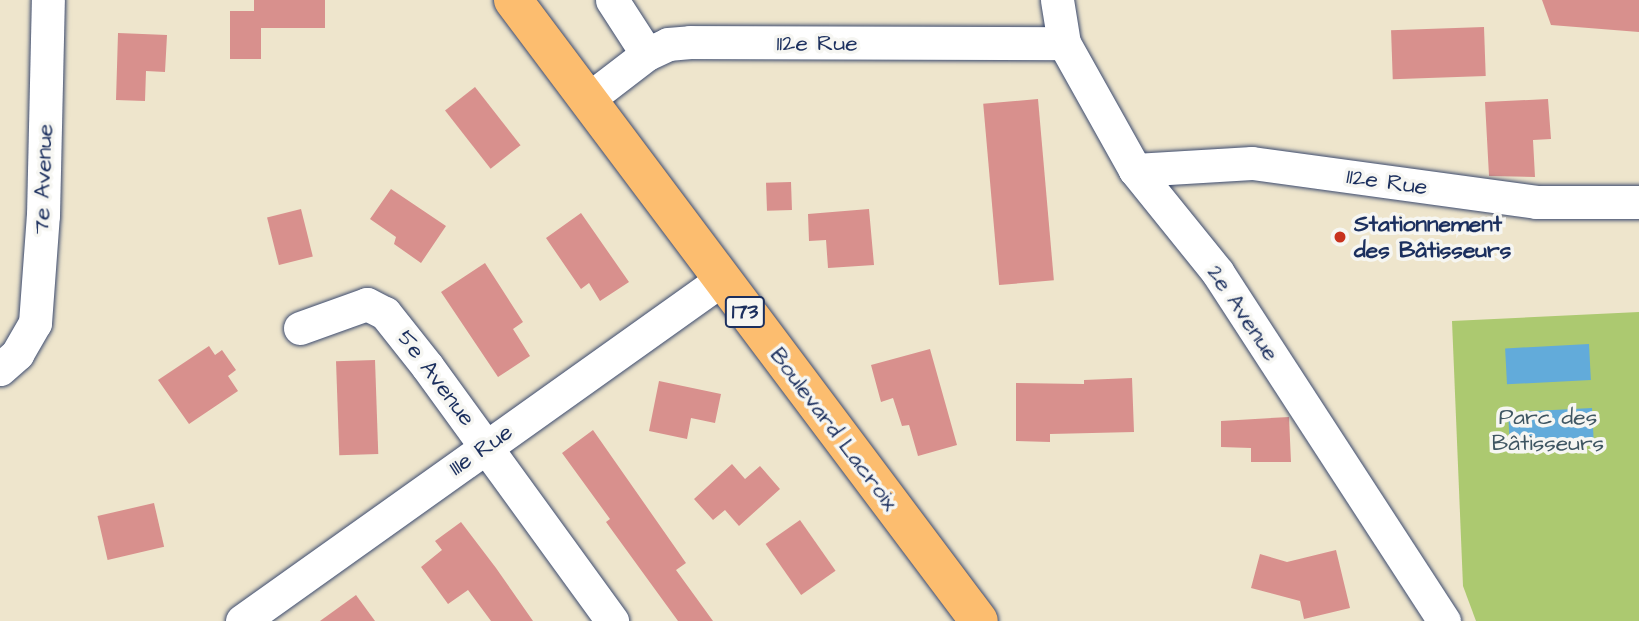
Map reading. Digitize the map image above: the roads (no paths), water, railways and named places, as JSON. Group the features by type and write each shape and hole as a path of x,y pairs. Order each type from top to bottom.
{"main road":[{"name":"Boulevard Lacroix","path":"513,0 979,621"}],"street":[{"name":"7e Avenue","path":"9,361 35,323 43,215 48,0"},
{"path":"612,0 647,54"},
{"name":"2e Avenue","path":"1057,0 1064,43 1135,170 1218,273 1444,621"},
{"name":"112e Rue","path":"587,100 647,54 668,44 1064,43"},
{"name":"112e Rue","path":"1135,170 1252,163 1536,202 1639,202"},
{"name":"111e Rue","path":"253,618 721,280"},
{"name":"5e Avenue","path":"300,328 367,304 385,313 487,447 612,621"}],"water":[{"path":"1589,344 1591,380 1507,384 1505,348"},
{"path":"1592,408 1594,445 1510,449 1508,412"}],"place":[{"name":"Stationnement des Bâtisseurs","path":"1340,237"}],"park label":[{"name":"Parc des Bâtisseurs","path":"1548,430"}]}
